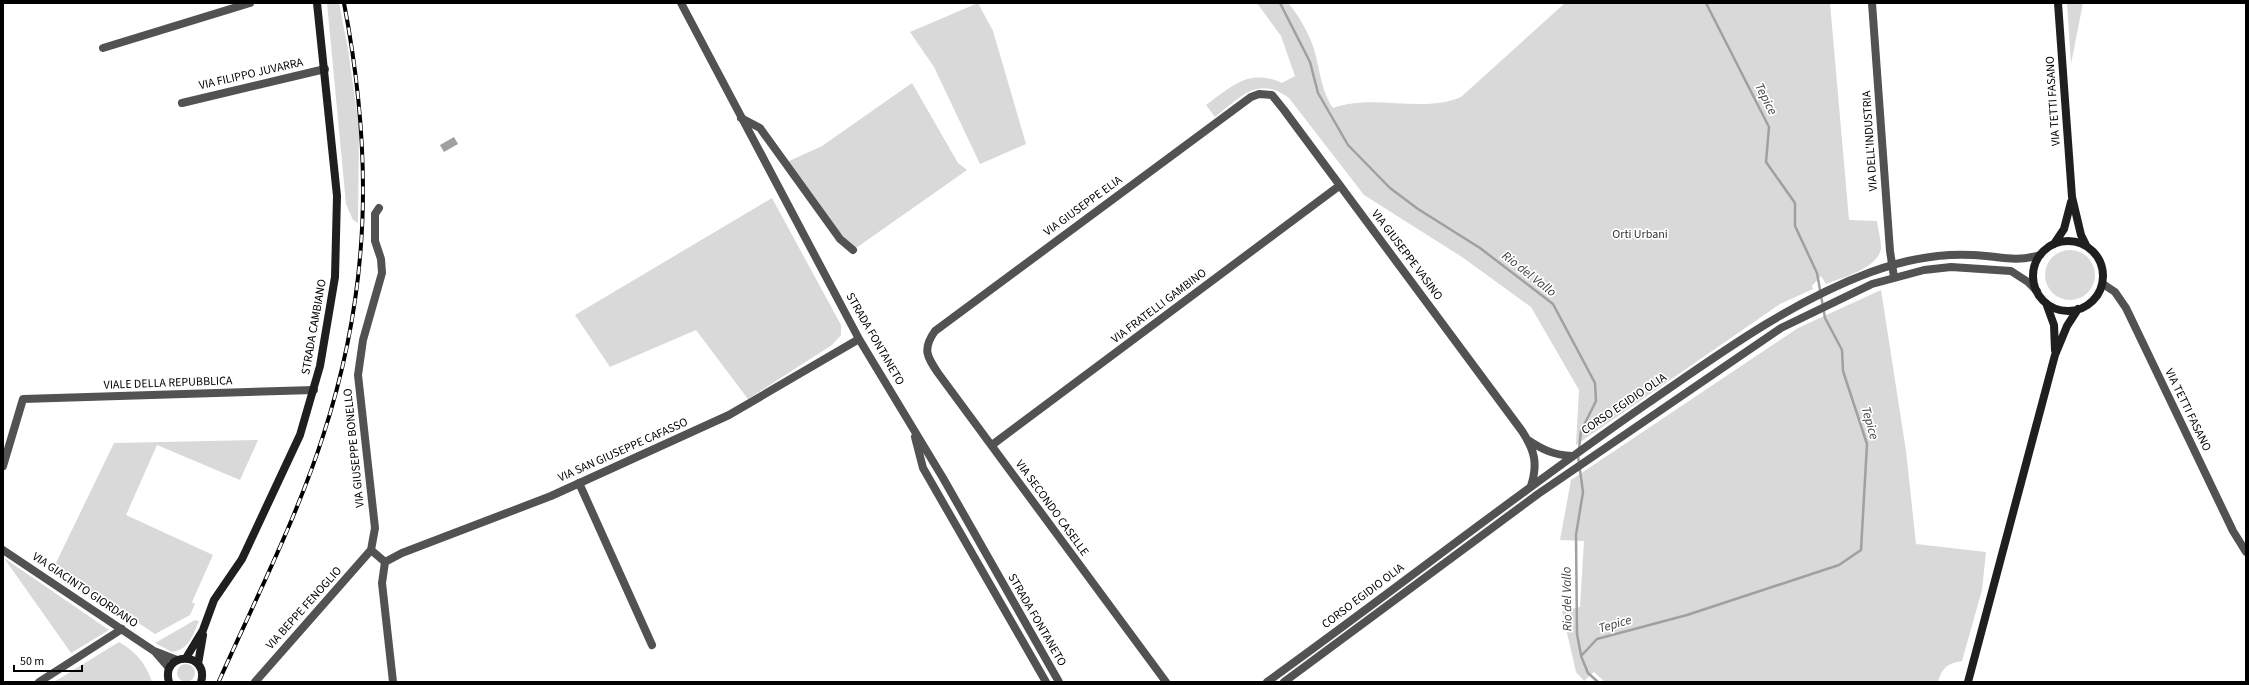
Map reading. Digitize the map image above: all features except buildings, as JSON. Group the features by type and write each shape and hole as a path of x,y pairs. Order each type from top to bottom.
{"main road":[{"name":"STRADA CAMBIANO","path":"198,664 203,630 214,600 242,559 300,435 314,390 332,300 336,251 337,196 317,3"},
{"name":"VIA TETTI FASANO","path":"2058,3 2072,197 2081,235 2086,245"},
{"name":"VIA TETTI FASANO","path":"2054,244 2064,229 2072,197"},
{"path":"1968,682 2055,355 2067,326 2078,310 2094,300 2103,284 2104,272 2101,261 2095,252 2086,245 2076,241 2064,240 2054,244 2040,255 2033,273 2037,291 2046,302 2055,308 2067,311 2078,310"},
{"path":"2046,302 2054,325 2055,355"},
{"name":"STRADA CAMBIANO","path":"169,668 182,659 203,630"},
{"path":"182,659 198,664 204,680"},
{"path":"169,668 169,682"}],"street":[{"path":"103,48 250,3"},
{"name":"STRADA FONTANETO","path":"681,3 859,339 914,430 1058,682"},
{"name":"VIA DELL'INDUSTRIA","path":"1872,3 1894,276"},
{"name":"VIA FILIPPO JUVARRA","path":"182,103 325,69"},
{"name":"VIA GIUSEPPE VASINO","path":"1259,94 1272,95 1339,186 1419,290 1528,440 1535,458 1536,470 1531,486"},
{"name":"VIA GIUSEPPE ELIA","path":"927,344 934,331 1251,97 1259,94"},
{"path":"741,118 760,128 840,239 853,250"},
{"name":"VIA FRATELLI GAMBINO","path":"992,445 1339,186"},
{"name":"VIA GIUSEPPE BONELLO","path":"371,550 375,528 358,375 365,333 382,273 382,259 375,241 375,214 379,208"},
{"name":"CORSO EGIDIO OLIA","path":"1267,682 1592,440 1753,331 1813,299 1869,272 1917,258 1944,255 1974,255 2024,260 2040,255"},
{"name":"CORSO EGIDIO OLIA","path":"1284,682 1571,471 1781,328 1869,285 1894,276 1951,267 2011,271 2028,282 2037,291"},
{"name":"VIA TETTI FASANO","path":"2103,284 2115,292 2126,308 2233,531 2246,552"},
{"name":"VIA SAN GIUSEPPE CAFASSO","path":"385,562 402,553 579,483 729,415 859,339"},
{"name":"VIA SECONDO CASELLE","path":"927,344 929,360 1166,682"},
{"name":"VIALE DELLA REPUBBLICA","path":"3,466 23,399 314,390"},
{"path":"914,430 923,468 1046,682"},
{"name":"VIA GIUSEPPE VASINO","path":"1528,440 1543,450 1556,455 1572,456"},
{"path":"579,483 652,645"},
{"name":"VIA GIACINTO GIORDANO","path":"3,550 154,651"},
{"path":"371,550 385,562 382,583 393,682"},
{"name":"VIA BEPPE FENOGLIO","path":"255,682 371,550"},
{"path":"38,682 122,629"},
{"path":"154,651 182,659"},
{"path":"154,651 169,668"}],"green space":[{"path":"327,3 339,3 348,49 359,127 358,223 353,220 346,204"},
{"path":"978,3 993,31 1026,144 980,164 934,67 910,32"},
{"name":"Orti Urbani","path":"1257,3 1288,3 1296,13 1313,46 1325,93 1333,108 1365,102 1430,104 1446,102 1461,97 1565,3 1830,3 1849,220 1877,221 1881,245 1879,255 1867,267 1826,284 1821,276 1812,286 1813,289 1780,304 1576,445 1579,390 1531,307 1462,257 1364,195 1289,98 1278,91 1268,88 1250,91 1241,96 1215,117 1206,105 1224,91 1241,81 1250,78 1260,77 1282,83 1295,76 1281,36"},
{"path":"2067,3 2083,3 2071,64"},
{"path":"912,83 958,163 967,170 856,248 842,236 787,162 822,146"},
{"path":"772,198 841,325 841,335 832,345 748,399 696,330 610,367 575,315"},
{"path":"2070,250 2084,254 2091,261 2095,275 2091,289 2084,296 2070,300 2056,296 2049,289 2045,275 2049,261 2056,254"},
{"path":"1881,290 1906,451 1916,544 1986,552 1982,590 1962,661 1953,663 1946,667 1941,673 1938,682 1605,682 1594,672 1584,681 1576,672 1562,611 1580,607 1584,541 1560,540 1571,480 1798,328"},
{"path":"258,440 240,480 157,445 126,515 213,555 192,602 195,604 190,615 155,634 54,567 114,443"},
{"path":"4,558 109,630 71,653"},
{"path":"195,620 199,621 190,641 183,648 172,652 155,643"},
{"path":"119,642 140,659 147,669 152,682 54,682"},
{"path":"186,664 192,667 195,673 192,679 186,682 180,679 177,673 180,667"}],"shaded area":[{"path":"454,137 458,144 444,152 440,145"}],"waterway":[{"name":"Rio del Vallo","path":"1280,3 1310,62 1318,93 1348,145 1390,188 1418,209 1480,248 1553,304 1595,383 1596,401 1581,431 1579,449"},
{"name":"Tepice","path":"1598,682 1588,673 1581,656 1597,639 1687,615 1839,565 1861,550 1867,444 1843,371 1842,350 1825,318 1817,273 1795,226 1795,203 1766,162 1769,127 1706,3"},
{"name":"Rio del Vallo","path":"1578,456 1583,492 1576,535 1577,634 1581,655"}],"railway":[{"path":"219,681 288,529 312,467 323,436 339,381 351,328 358,274 362,221 363,168 360,114 344,3"}]}
